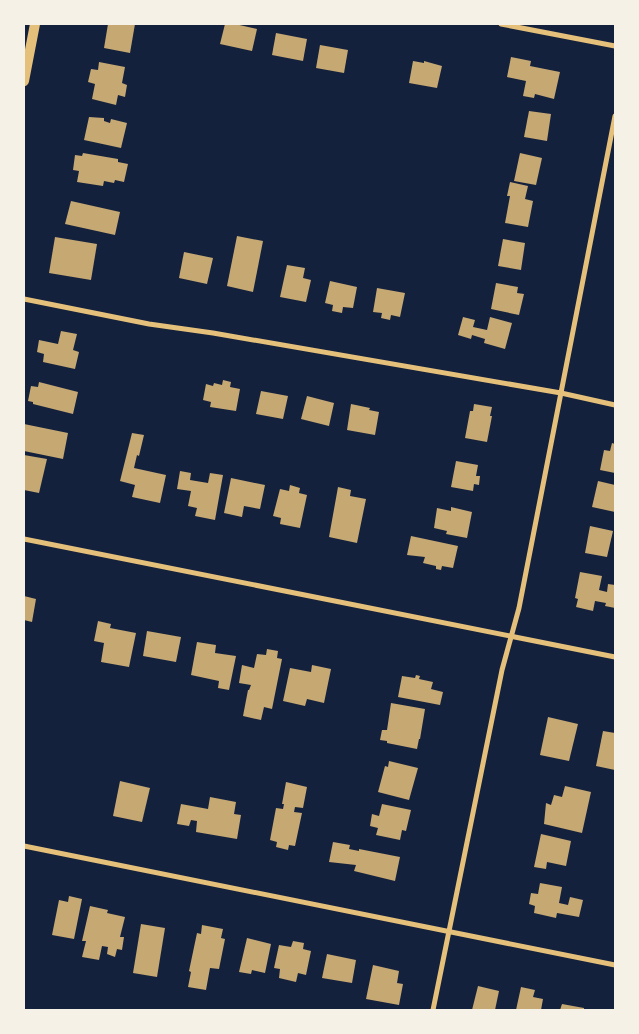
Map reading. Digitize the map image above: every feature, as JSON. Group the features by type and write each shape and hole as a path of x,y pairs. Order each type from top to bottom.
{"main road":[{"path":"24,81 35,24"}],"street":[{"path":"502,24 615,46"},
{"path":"432,1010 502,670 519,608 615,116"},
{"path":"24,299 149,324 561,393 615,404"},
{"path":"24,539 615,657"},
{"path":"24,846 615,966"}],"building":[{"path":"108,24 135,24 130,53 104,48"},
{"path":"225,24 235,24 257,29 252,51 220,44"},
{"path":"276,33 307,39 303,61 272,55"},
{"path":"320,45 348,50 344,73 316,68"},
{"path":"511,57 531,61 530,66 560,72 554,99 535,94 534,98 523,96 526,81 507,77"},
{"path":"413,61 424,63 424,61 442,66 437,88 409,83"},
{"path":"99,62 125,67 122,83 127,85 125,97 118,95 116,105 92,99 95,84 88,82 91,69 98,70"},
{"path":"529,111 551,114 547,141 524,137"},
{"path":"89,117 104,118 104,121 110,123 111,119 127,123 121,148 84,140"},
{"path":"83,153 118,159 118,162 128,164 124,182 115,180 114,183 104,181 103,186 77,182 79,171 73,170 75,155 82,156"},
{"path":"520,153 542,158 536,185 514,181"},
{"path":"510,182 528,186 525,199 533,201 528,227 505,223 510,196 507,196"},
{"path":"71,201 120,212 115,235 65,224"},
{"path":"237,236 263,241 253,292 227,286"},
{"path":"55,237 97,244 91,280 49,273"},
{"path":"503,239 525,243 521,270 498,266"},
{"path":"184,252 213,258 207,284 179,278"},
{"path":"287,265 305,268 303,278 311,280 306,302 280,297"},
{"path":"330,281 357,287 353,308 343,307 342,313 332,311 333,305 325,303"},
{"path":"496,283 518,287 517,293 524,294 519,315 491,309"},
{"path":"377,288 405,293 400,317 391,315 390,320 381,318 382,313 373,312"},
{"path":"463,317 475,320 473,327 487,330 490,317 512,323 505,349 484,343 485,339 472,335 471,339 458,335"},
{"path":"61,331 77,334 73,350 79,352 75,369 43,362 44,354 37,352 39,340 58,344"},
{"path":"223,380 231,382 230,387 240,389 236,411 210,407 211,402 203,400 206,384 213,386 214,383 222,385"},
{"path":"39,382 78,392 73,414 28,401 31,386 38,387"},
{"path":"261,391 288,396 283,419 256,414"},
{"path":"307,396 334,403 329,426 301,419"},
{"path":"351,404 379,412 375,435 347,430"},
{"path":"474,404 492,407 487,442 465,438 470,411 473,411"},
{"path":"24,424 68,433 63,459 24,451"},
{"path":"132,433 144,435 134,468 166,475 160,503 132,497 135,485 120,481"},
{"path":"612,443 615,444 615,473 600,470 604,450 610,451"},
{"path":"24,455 47,459 39,493 24,490"},
{"path":"456,461 478,465 476,476 480,476 479,485 474,484 473,491 451,487"},
{"path":"180,471 191,473 190,480 208,483 210,473 223,475 215,520 195,516 197,508 188,506 191,491 177,489"},
{"path":"231,478 265,485 260,509 244,506 242,517 224,513"},
{"path":"598,481 615,485 615,512 592,507"},
{"path":"290,485 300,488 299,493 307,495 300,528 280,524 281,518 273,516 280,489 289,491"},
{"path":"338,487 351,490 350,496 366,499 357,543 329,537"},
{"path":"451,507 472,512 467,538 446,534 447,531 434,528 437,508 451,511"},
{"path":"590,526 613,531 607,557 585,553"},
{"path":"411,536 458,546 453,568 442,566 441,570 436,569 436,566 423,563 425,557 407,555"},
{"path":"580,572 602,576 599,590 607,592 608,584 615,585 615,608 605,606 606,603 595,601 593,611 576,607 578,599 575,598"},
{"path":"24,596 36,599 32,622 24,620"},
{"path":"98,621 111,624 110,628 136,633 129,667 101,662 104,643 94,641"},
{"path":"147,631 181,637 176,662 143,656"},
{"path":"197,642 216,645 215,653 236,656 229,690 218,688 219,681 191,675"},
{"path":"267,649 278,651 277,658 282,659 272,709 264,707 261,720 243,716 248,690 251,685 239,683 242,665 254,668 257,654 266,655"},
{"path":"312,665 331,669 324,703 307,699 305,706 283,701 290,668 311,672"},
{"path":"416,675 420,676 419,679 433,682 431,689 443,692 440,705 398,697 402,676 415,678"},
{"path":"391,703 425,709 417,749 380,740 382,730 387,730"},
{"path":"548,717 578,724 569,761 540,755"},
{"path":"603,731 615,733 615,770 596,766"},
{"path":"389,761 418,768 409,800 378,792 385,766 388,767"},
{"path":"120,781 150,788 142,822 113,816"},
{"path":"286,782 307,787 303,808 295,807 294,812 302,813 295,846 289,845 288,850 276,847 277,842 270,840 276,808 283,809 284,804 282,804"},
{"path":"565,786 591,792 582,833 544,824 546,803 551,805 554,795 562,797"},
{"path":"210,797 236,802 234,814 241,815 237,839 196,832 197,821 191,820 189,826 177,824 181,804 208,809"},
{"path":"382,804 411,810 406,831 402,830 400,840 376,835 378,828 370,826 372,814 379,816"},
{"path":"541,834 571,841 566,866 547,862 546,869 534,867"},
{"path":"333,842 350,845 349,849 359,851 359,849 400,857 395,881 354,871 356,865 329,862"},
{"path":"540,883 562,887 559,903 568,905 570,897 583,900 579,917 557,913 556,918 534,913 535,906 529,904 531,893 538,894"},
{"path":"69,896 82,899 74,939 52,935 59,900 68,902"},
{"path":"90,906 108,910 107,913 125,917 120,937 124,937 122,950 117,949 115,957 107,954 108,947 102,946 99,960 82,957 86,941 82,941"},
{"path":"141,924 165,928 157,977 133,973"},
{"path":"202,925 223,929 221,938 225,939 219,969 210,968 206,990 188,987 191,972 189,971 197,933 201,934"},
{"path":"247,938 271,944 265,973 252,970 251,974 239,972"},
{"path":"293,941 304,943 303,949 311,951 306,975 298,973 296,982 279,978 280,969 274,968 279,945 291,947"},
{"path":"327,954 356,960 352,983 322,978"},
{"path":"373,965 399,971 397,983 403,984 399,1005 366,999"},
{"path":"478,986 499,991 495,1010 472,1010"},
{"path":"521,987 535,990 533,997 543,999 541,1010 516,1010"},
{"path":"562,1004 584,1008 584,1010 560,1010"}]}
